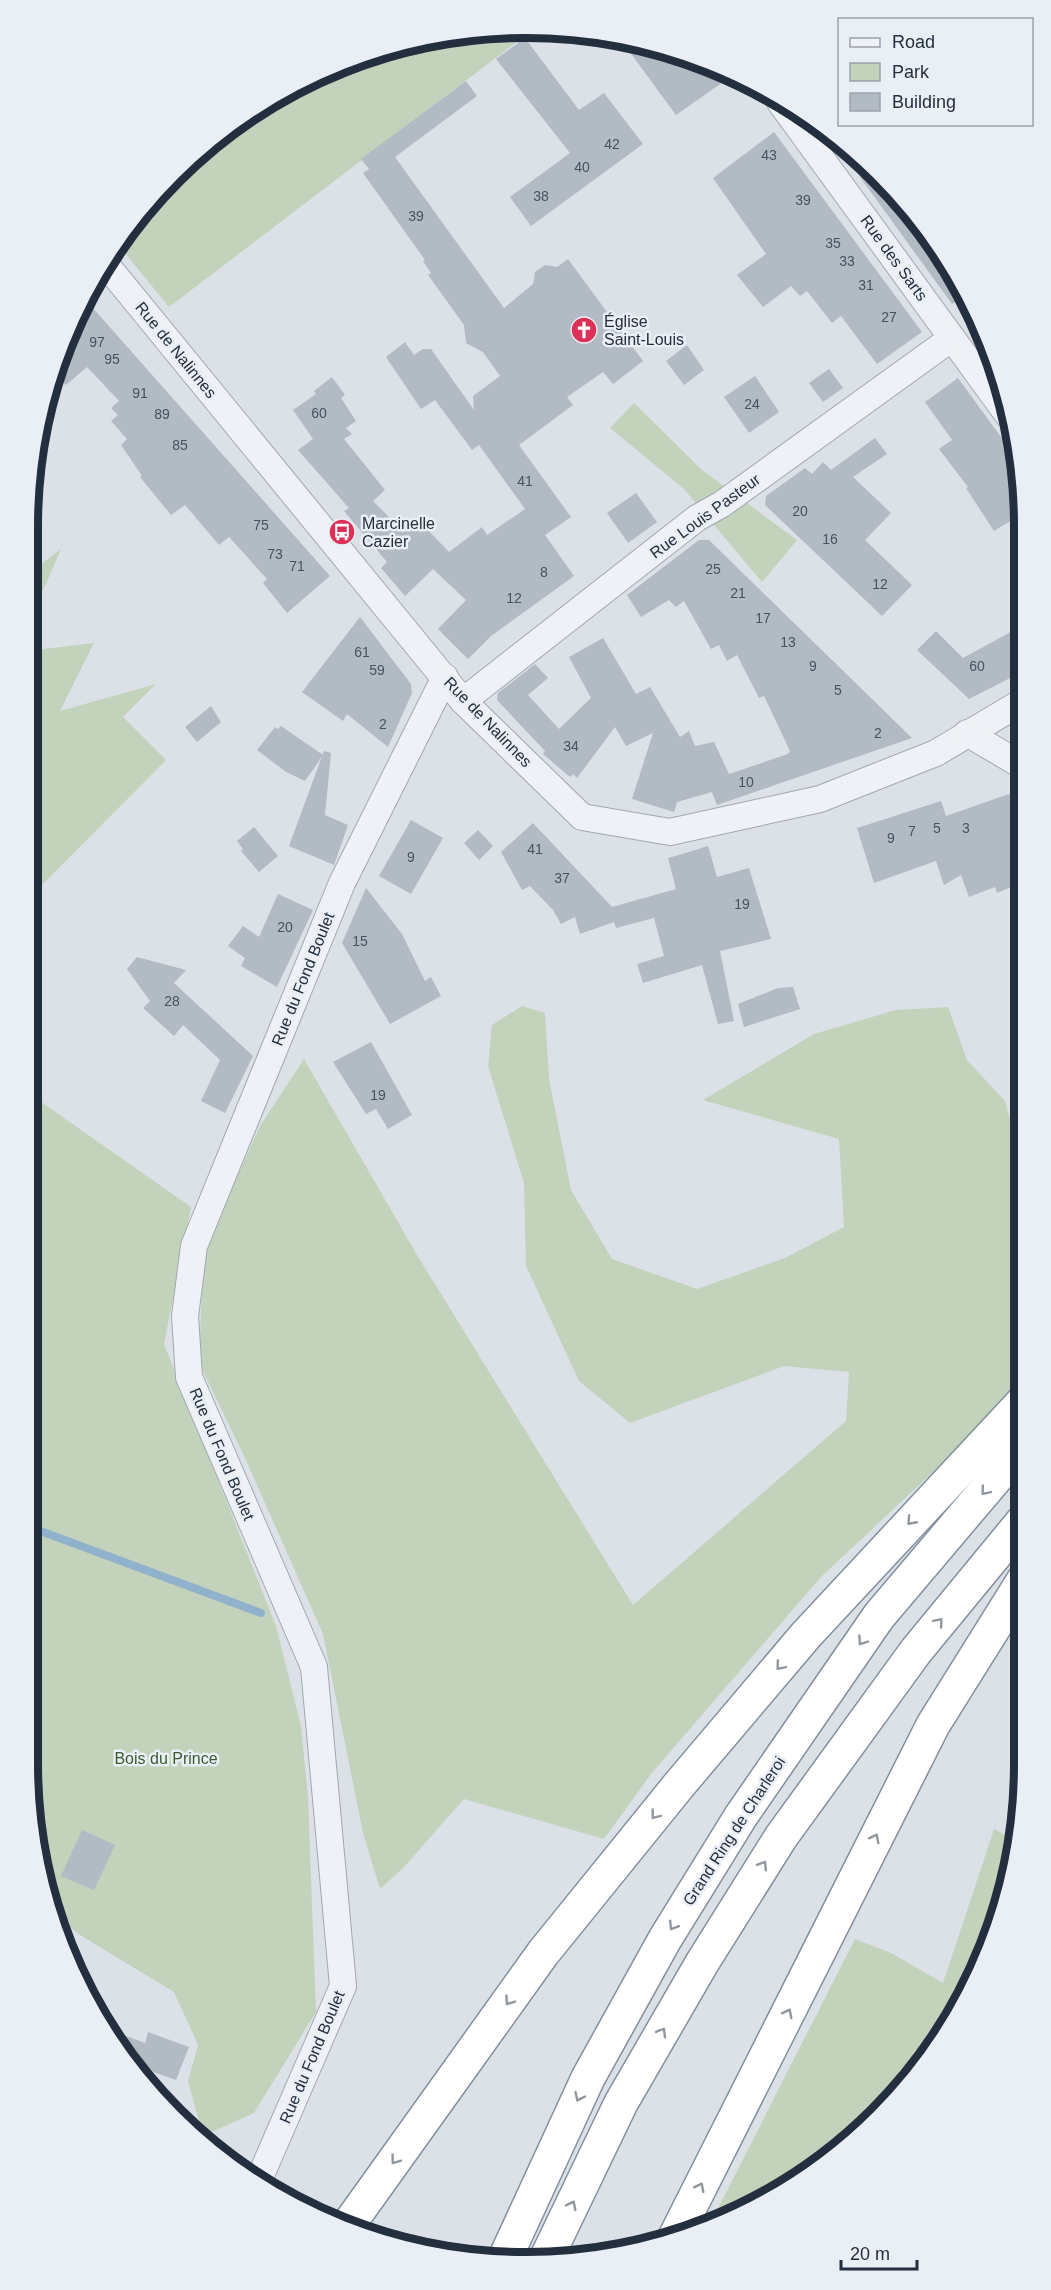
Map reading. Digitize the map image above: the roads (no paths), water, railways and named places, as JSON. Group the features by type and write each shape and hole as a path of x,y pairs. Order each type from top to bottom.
{"highway":[{"path":"352,2220 543,1953 679,1785 806,1635 1014,1412"},
{"name":"Grand Ring de Charleroi","path":"508,2251 588,2078 665,1939 741,1816 879,1616 1014,1457"},
{"path":"550,2251 621,2103 702,1963 781,1837 916,1651 1014,1532"},
{"path":"680,2228 933,1725 1014,1595"}],"street":[{"name":"Rue des Sarts","path":"790,115 997,400"},
{"name":"Rue de Nalinnes","path":"110,270 463,701 582,817 670,832 820,799 936,753 1014,706"},
{"name":"Rue Louis Pasteur","path":"463,701 697,518 722,504 952,338"},
{"name":"Rue du Fond Boulet","path":"261,2175 343,1986 314,1667 189,1377 185,1316 194,1246 342,884 445,677"},
{"path":"967,733 1014,761"}],"waterway":[{"path":"38,1530 261,1613"}],"place":[{"name":"Église Saint-Louis","path":"584,330"},
{"name":"Marcinelle Cazier","path":"342,532"}],"park label":[{"name":"Bois du Prince","path":"166,1758"}]}
